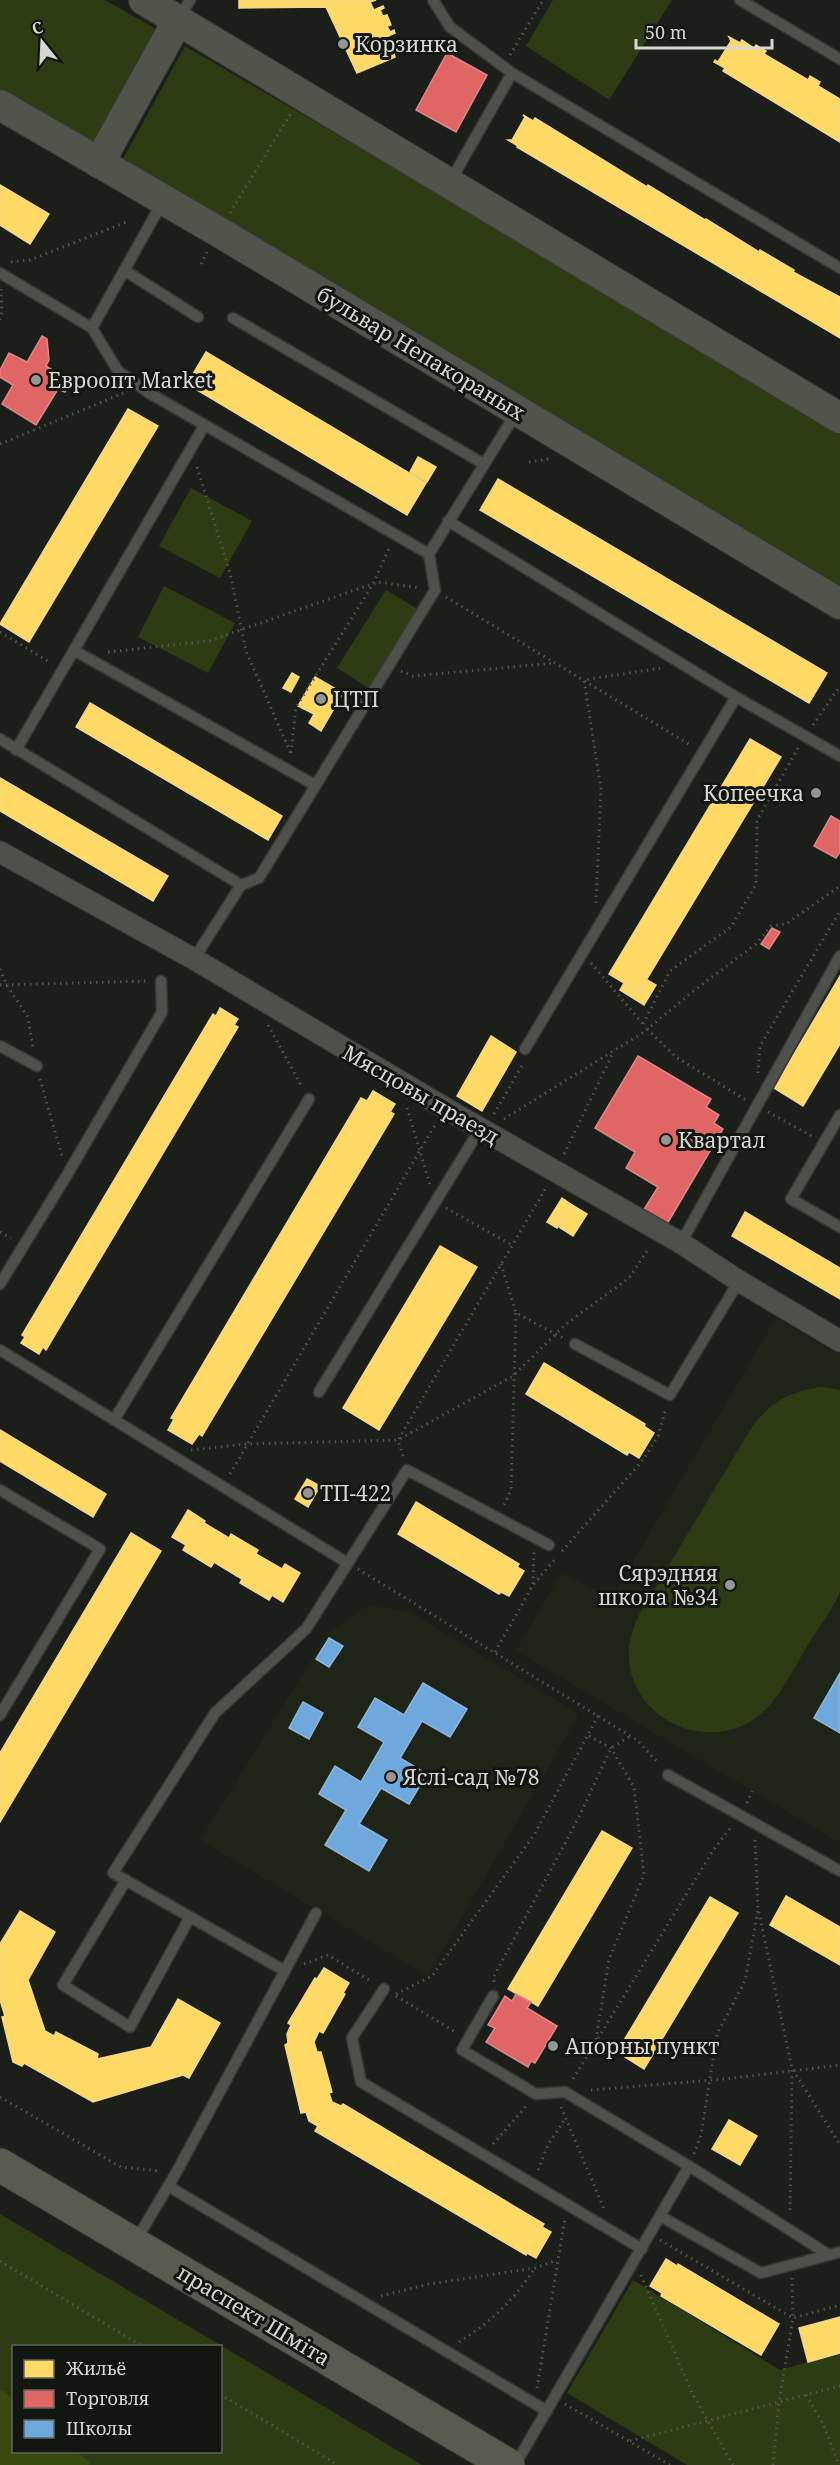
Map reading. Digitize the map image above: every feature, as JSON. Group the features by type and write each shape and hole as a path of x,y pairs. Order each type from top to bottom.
{"main road":[{"path":"144,0 184,10 302,95 840,418"},
{"path":"99,163 184,10"},
{"name":"бульвар Непакораных","path":"0,105 219,232 840,604"},
{"name":"праспект Шміта","path":"0,2165 508,2465"}],"street":[{"name":"Мясцовы праезд","path":"0,852 194,959 482,1130 681,1243 739,1281 840,1341"}],"lane":[{"path":"433,0 450,27 508,70 840,268"},
{"path":"740,0 840,59"},
{"path":"450,182 508,70"},
{"path":"92,328 163,201"},
{"path":"124,270 198,317"},
{"path":"0,273 92,328 118,371 140,387 429,554"},
{"path":"233,318 484,464"},
{"path":"194,959 241,885 258,878 435,590 429,554 518,410"},
{"path":"16,750 63,670 79,653 204,426"},
{"path":"448,520 736,697 840,756"},
{"path":"79,653 315,785"},
{"path":"525,1048 736,697"},
{"path":"0,739 241,885"},
{"path":"681,1243 840,956"},
{"path":"0,1284 68,1175 162,1012 161,981"},
{"path":"0,1046 36,1066"},
{"path":"114,1420 309,1100"},
{"path":"840,1115 791,1199 840,1227"},
{"path":"319,1392 435,1202 482,1130"},
{"path":"575,1344 670,1395 739,1281"},
{"path":"0,1350 346,1562"},
{"path":"285,1971 113,1873 215,1713 306,1629 346,1562 407,1470 549,1545"},
{"path":"0,1490 100,1549 0,1716"},
{"path":"668,1774 840,1871"},
{"path":"126,1880 63,1985 130,2027 190,1917"},
{"path":"134,2244 168,2186 316,1913"},
{"path":"384,1989 352,2038 361,2082 642,2249"},
{"path":"493,1996 462,2050 536,2094 565,2092 789,2229 835,2254"},
{"path":"515,2465 689,2166"},
{"path":"168,2186 546,2411"},
{"path":"660,2216 761,2273 835,2254"}],"path":[{"path":"508,70 543,0"},
{"path":"219,232 302,95"},
{"path":"10,262 30,260 129,221"},
{"path":"0,320 1,285"},
{"path":"0,444 140,387"},
{"path":"191,448 230,573 246,651 301,777"},
{"path":"291,754 296,707 373,584 395,536"},
{"path":"79,653 209,641 378,582 435,590 703,753"},
{"path":"0,632 63,670"},
{"path":"388,666 413,676 555,663"},
{"path":"584,681 684,665"},
{"path":"584,681 601,789 594,933"},
{"path":"643,1024 670,971 730,927 756,884 757,820 805,736 840,686"},
{"path":"482,1130 648,1029 756,944 771,926 786,924 840,886"},
{"path":"757,1106 760,1046 840,911"},
{"path":"582,953 643,1024 676,1057 757,1106 824,1142"},
{"path":"0,984 161,981"},
{"path":"249,992 309,1100"},
{"path":"482,1130 528,1056 525,1048"},
{"path":"407,1470 398,1440 556,1172 614,1051"},
{"path":"399,1081 435,1202 513,1245"},
{"path":"222,1486 445,1108"},
{"path":"168,1453 247,1444 398,1440 513,1376 566,1324 628,1278 660,1231"},
{"path":"498,1518 511,1490 516,1313 501,1264"},
{"path":"516,1313 575,1344"},
{"path":"495,1652 533,1585 644,1460 658,1436 670,1395"},
{"path":"533,1585 534,1537"},
{"path":"346,1562 637,1740 668,1774"},
{"path":"394,1995 432,1976 534,1835 598,1716"},
{"path":"588,1736 611,1748 634,1787 644,1875 609,1959 595,2042"},
{"path":"493,1996 494,1976 578,1819 611,1748 630,1736"},
{"path":"614,2233 565,2119 561,2104 565,2092 595,2042 714,1849 742,1814 752,1791"},
{"path":"754,1821 758,1908 792,2069 789,2229"},
{"path":"689,2166 701,2134 717,2034 745,1981 758,1908"},
{"path":"565,2092 710,2081 792,2069 840,2065"},
{"path":"792,2069 840,2145"},
{"path":"484,2155 536,2094"},
{"path":"533,2184 548,2145 565,2119"},
{"path":"537,2388 567,2204"},
{"path":"650,2235 794,2318 840,2305"},
{"path":"377,2297 429,2284 534,2268 558,2259"},
{"path":"0,2261 140,2345"},
{"path":"635,2261 693,2395 733,2465"},
{"path":"773,2465 779,2402 794,2318 792,2266"},
{"path":"457,2343 487,2325 521,2289 534,2268"},
{"path":"630,2441 840,2386"},
{"path":"222,2395 338,2465"},
{"path":"806,2395 823,2424 839,2465"}],"shaded area":[{"name":"Сярэдняя школа №34","path":"776,1318 840,1355 840,1843 516,1651 561,1573 612,1597"},
{"name":"Яслі-сад №78","path":"368,1605 410,1612 579,1714 428,1976 200,1840 328,1633"}],"green space":[{"path":"0,0 105,0 156,29 94,143 0,89"},
{"path":"553,0 672,0 609,100 526,46"},
{"path":"185,46 840,428 840,586 123,159"},
{"path":"191,488 252,521 220,578 159,546"},
{"path":"164,586 235,623 208,673 138,637"},
{"path":"386,590 419,610 370,689 337,668"},
{"path":"821,1387 840,1390 840,1590 838,1595 782,1690 758,1717 728,1730 707,1732 687,1729 668,1721 652,1709 639,1693 631,1674 630,1642 640,1613 759,1418 782,1399 800,1391"},
{"path":"0,2214 220,2345 12,2345 12,2453 222,2453 222,2346 422,2465 0,2465"},
{"path":"633,2280 780,2370 840,2353 840,2465 687,2465 567,2393"},
{"path":"0,2391 4,2391 12,2399 12,2453 77,2453 90,2462 88,2465 0,2465"}],"building: Жильё":[{"path":"239,0 376,0 370,2 374,10 383,6 384,8 380,10 383,16 387,15 391,25 387,26 390,32 394,30 395,33 386,37 391,47 397,43 398,45 392,48 395,57 357,73 326,7 239,8"},
{"path":"729,37 740,43 742,40 754,48 756,45 766,51 764,54 808,80 810,76 820,82 818,86 840,99 840,142 723,71 725,68 714,62 715,60 718,62 731,41"},
{"path":"523,115 533,121 535,118 647,187 648,185 759,252 760,250 794,270 793,272 840,297 840,338 517,147 508,140 512,140 525,117"},
{"path":"0,185 49,214 30,244 0,225"},
{"path":"206,352 426,483 407,515 187,384"},
{"path":"128,409 158,426 29,642 0,624"},
{"path":"418,457 436,467 427,482 410,472"},
{"path":"498,479 827,673 809,703 480,510"},
{"path":"292,673 299,677 291,692 283,688"},
{"name":"ЦТП","path":"315,677 343,693 321,731 309,723 314,714 298,706"},
{"path":"90,703 282,816 268,840 76,727"},
{"path":"750,739 781,757 639,992 609,974"},
{"path":"0,778 168,876 153,901 0,811"},
{"path":"840,976 840,1044 803,1106 774,1088"},
{"path":"647,980 656,985 644,1005 620,990 624,983 639,992"},
{"path":"220,1008 238,1019 234,1025 238,1027 46,1350 43,1347 39,1354 21,1343 25,1337 22,1335 213,1014 216,1016"},
{"path":"491,1036 516,1052 482,1111 457,1096"},
{"path":"373,1091 395,1104 390,1112 394,1114 202,1436 199,1434 192,1444 168,1430 174,1419 171,1418 361,1098 367,1101"},
{"path":"562,1198 572,1205 557,1228 547,1222"},
{"path":"572,1205 587,1214 573,1236 559,1227"},
{"path":"745,1212 840,1268 840,1299 732,1236"},
{"path":"440,1246 477,1267 379,1430 343,1408"},
{"path":"544,1363 645,1424 644,1426 654,1433 639,1458 629,1452 627,1455 526,1394"},
{"path":"0,1430 106,1494 93,1517 0,1461"},
{"name":"ТП-422","path":"307,1479 320,1486 308,1507 295,1499"},
{"path":"416,1502 519,1564 517,1567 524,1571 509,1596 501,1592 499,1594 398,1534"},
{"path":"188,1510 229,1538 231,1534 258,1550 256,1554 282,1569 285,1564 300,1573 283,1602 272,1595 269,1600 240,1583 242,1579 214,1562 211,1567 183,1550 186,1545 172,1537"},
{"path":"131,1533 161,1551 0,1822 0,1753"},
{"path":"602,1831 632,1848 538,2006 508,1989"},
{"path":"786,1896 840,1927 840,1965 770,1925"},
{"path":"710,1897 738,1913 644,2069 617,2052"},
{"path":"20,1911 55,1932 28,1980 45,2031 54,2036 56,2032 98,2054 97,2059 151,2047 178,1999 220,2023 189,2078 183,2075 93,2102 24,2063 22,2066 13,2062 0,2000 0,1944"},
{"path":"324,1968 349,1983 323,2033 319,2031 314,2042 317,2052 321,2052 332,2092 329,2093 332,2102 341,2106 343,2104 544,2224 542,2227 551,2232 536,2258 527,2253 526,2255 315,2131 318,2126 309,2121 306,2112 301,2113 285,2045 288,2043 287,2034 291,2025 288,2023 315,1978 317,1979"},
{"path":"729,2120 757,2136 740,2165 712,2149"},
{"path":"666,2259 779,2324 761,2355 661,2296 662,2293 650,2286"},
{"path":"840,2317 840,2353 808,2362 799,2328"}],"building: Торговля":[{"path":"447,53 487,75 456,132 416,110"},
{"name":"Евроопт Market","path":"42,336 47,339 49,360 46,366 71,382 65,392 58,389 36,425 2,404 13,385 0,377 0,370 9,353 27,362"},
{"path":"831,816 840,821 840,852 836,858 814,846"},
{"path":"772,928 780,932 769,949 761,944"},
{"name":"Квартал","path":"638,1056 711,1099 706,1107 719,1115 714,1123 723,1129 667,1224 643,1211 658,1187 626,1168 635,1152 595,1128"},
{"path":"516,1994 531,2002 527,2008 557,2026 535,2063 531,2061 528,2067 486,2042 495,2028 488,2025 505,1996 512,2001"}],"building: Школы":[{"path":"329,1638 343,1646 329,1667 316,1659"},
{"path":"840,1673 840,1733 814,1718"},
{"path":"423,1683 467,1709 450,1737 422,1721 400,1758 427,1774 409,1804 381,1788 359,1824 387,1840 369,1871 325,1845 346,1810 319,1794 335,1766 361,1782 384,1742 358,1727 375,1698 404,1715"},
{"path":"303,1702 323,1713 309,1739 289,1728"}],"place":[{"name":"Корзинка","path":"343,44"},
{"name":"Евроопт Market","path":"36,380"},
{"name":"ЦТП","path":"321,699"},
{"name":"Копеечка","path":"816,793"},
{"name":"Квартал","path":"666,1140"},
{"name":"ТП-422","path":"308,1493"},
{"name":"Сярэдняя школа №34","path":"730,1585"},
{"name":"Яслі-сад №78","path":"391,1777"},
{"name":"Апорны пункт","path":"553,2046"}]}
